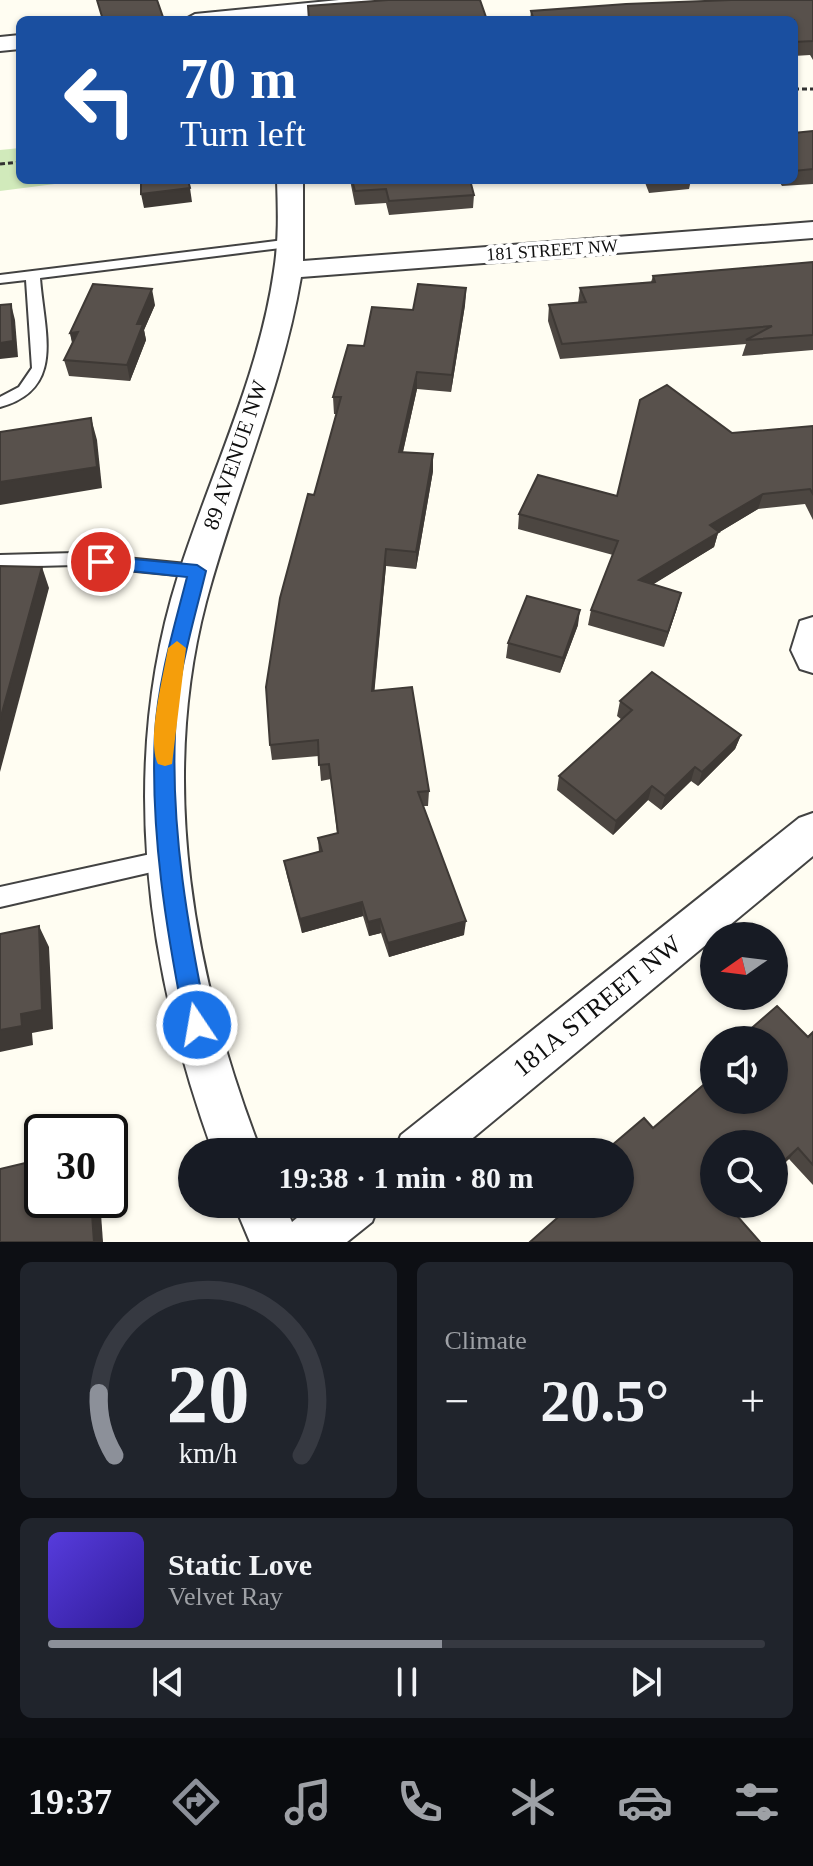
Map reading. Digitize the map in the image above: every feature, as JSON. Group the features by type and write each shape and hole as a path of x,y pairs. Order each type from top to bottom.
{"street":[{"path":"229,12 438,0"},
{"name":"89 AVENUE NW","path":"232,1138 202,1048 182,954 169,859 165,733 172,671 197,571 276,333 291,256 290,184"},
{"name":"181 STREET NW","path":"291,256 813,230"},
{"path":"813,631 809,650 813,659"},
{"name":"181A STREET NW","path":"435,1138 813,831"},
{"path":"265,1218 275,1242"},
{"path":"307,1242 337,1218"}],"lane":[{"path":"0,279 33,273 291,256"},
{"path":"0,402 15,397 34,383 39,368 33,273"},
{"path":"0,561 75,559 197,571"},
{"path":"0,897 169,859"}],"green space":[{"path":"16,148 16,184 55,184 0,191 0,150"}],"building":[{"path":"97,0 157,0 163,16 102,16"},
{"path":"388,0 480,0 486,16 309,16 308,6"},
{"path":"813,0 813,41 798,42 798,16 533,16 531,11 626,4"},
{"path":"813,131 813,169 798,171 798,133"},
{"path":"141,184 189,184 190,188 141,194"},
{"path":"353,184 471,184 474,195 389,201 386,189 355,191"},
{"path":"813,262 813,335 746,340 772,326 562,344 549,305 586,302 580,288 655,282 653,276"},
{"path":"93,284 152,289 137,324 143,324 127,365 64,360 78,332 70,333"},
{"path":"418,284 466,288 452,375 417,372 399,452 433,454 416,552 386,549 372,691 412,687 429,791 418,792 466,921 388,943 380,919 368,922 362,902 300,919 284,861 322,851 318,838 338,833 329,764 319,765 318,740 270,745 266,687 280,598 308,494 314,495 341,397 333,397 348,345 364,346 372,307 413,310"},
{"path":"11,304 13,341 0,343 0,305"},
{"path":"667,385 732,433 813,426 813,494 810,489 763,494 710,525 719,532 639,580 681,593 668,632 591,610 618,541 519,514 538,475 617,496 640,400"},
{"path":"91,418 97,467 0,482 0,432"},
{"path":"0,566 42,567 0,720"},
{"path":"527,596 580,610 563,658 508,643"},
{"path":"652,672 741,735 702,772 695,767 665,796 652,786 616,821 559,776 632,710 620,701"},
{"path":"39,926 42,1010 21,1014 22,1026 0,1030 0,934"},
{"path":"772,1010 781,1010 808,1037 813,1032 813,1165 798,1148 788,1157 788,1130 700,1130 700,1218 739,1218 760,1242 530,1242 557,1218 634,1218 634,1138 620,1138 644,1118 653,1128 700,1088 700,1114 788,1114 788,1026 754,1026"},
{"path":"24,1163 24,1218 92,1218 94,1242 0,1242 0,1169"}],"slow traffic":[{"path":"165,758 165,733 177,648"}],"route":[{"path":"101,562 197,571 172,671 165,733 165,795 169,859 182,954 197,1025"}]}
